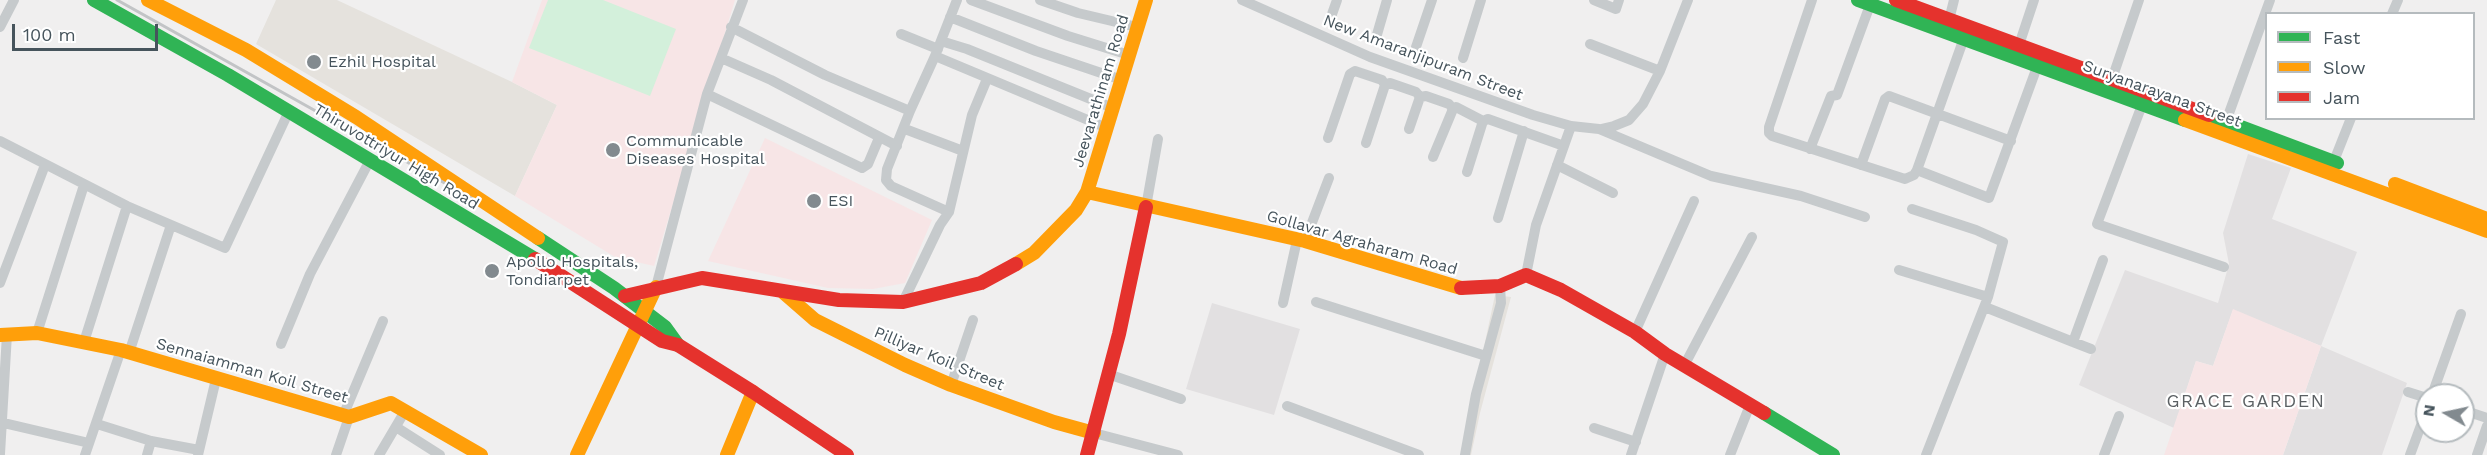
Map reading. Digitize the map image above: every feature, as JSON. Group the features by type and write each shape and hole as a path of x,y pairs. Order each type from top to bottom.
{"main road":[{"name":"Thiruvottriyur High Road","path":"94,0 289,111 473,223 563,274 662,341 678,345 847,455"},
{"name":"Thiruvottriyur High Road","path":"148,0 246,50 356,117 625,296 665,327 678,345"},
{"name":"Suryanarayana Street","path":"1896,0 2113,78 2224,127 2487,231"},
{"name":"Jeevarathinam Road","path":"625,296 702,278 784,293 839,300 903,302 981,283 1008,269 1034,253 1076,210 1087,192 1122,80 1143,1"},
{"name":"Suryanarayana Street","path":"1864,3 2142,105 2224,127 2334,162 2487,219"},
{"name":"Gollavar Agraharam Road","path":"1087,192 1301,241 1467,289 1500,286 1526,275"},
{"path":"1087,455 1094,434 1146,207"},
{"path":"1526,275 1561,290 1635,332 1665,354 1750,405 1818,451 1833,455"},
{"path":"577,455 656,287"},
{"name":"Pilliyar Koil Street","path":"784,293 815,320 860,344 951,385 1094,434"},
{"name":"Sennaiamman Koil Street","path":"4,334 37,333 125,351 346,416 391,403 482,455"},
{"path":"727,455 753,392"}],"street":[{"path":"0,27 15,0"},
{"path":"656,287 707,94 743,0"},
{"path":"949,212 891,186 886,180 887,169 957,0"},
{"path":"971,0 1068,36 1129,55"},
{"path":"1040,0 1078,13 1137,27"},
{"name":"New Amaranjipuram Street","path":"1242,0 1370,57 1533,115 1571,126 1599,129"},
{"path":"1331,18 1337,0"},
{"path":"1376,38 1388,0"},
{"path":"1416,47 1432,0"},
{"path":"1463,58 1481,0"},
{"path":"1594,0 1616,9 1619,0"},
{"path":"1599,129 1629,120 1643,104 1660,71 1689,0"},
{"path":"1812,0 1769,127 1772,136 1905,179 1910,178 1917,170 1964,38"},
{"path":"1949,20 1954,0"},
{"path":"2019,45 2034,0"},
{"path":"2108,91 2139,0"},
{"path":"1810,149 1831,96 1836,95 1864,3"},
{"path":"2224,127 2265,14"},
{"path":"950,17 1036,51 1122,80"},
{"path":"731,27 825,75 910,111"},
{"path":"901,34 938,49 987,79 1107,128"},
{"path":"1590,44 1660,71"},
{"path":"938,49 967,49 1113,108"},
{"path":"721,58 771,80 897,146"},
{"path":"1917,170 1989,198 2037,67"},
{"path":"1328,138 1352,71 1382,80 1385,85"},
{"path":"903,302 940,225 949,212 972,115 987,79"},
{"path":"1385,85 1390,83 1416,92 1420,98"},
{"path":"1366,143 1385,85"},
{"path":"707,94 862,168 868,164 879,138"},
{"path":"1420,98 1424,96 1449,105 1453,109"},
{"path":"1861,165 1885,99 1893,96 1936,115 2011,141"},
{"path":"1409,129 1420,98"},
{"path":"2142,105 2097,224 2224,267"},
{"path":"1453,109 1456,107 1483,120 1488,119 1564,146"},
{"path":"1433,157 1453,109"},
{"path":"0,141 127,206 225,248 289,111"},
{"path":"1467,172 1483,120"},
{"path":"2334,162 2350,120"},
{"path":"1526,275 1536,225 1571,126"},
{"path":"905,129 963,151"},
{"path":"1599,129 1711,176 1801,196 1865,217"},
{"path":"1498,218 1524,131"},
{"path":"1146,207 1158,139"},
{"path":"281,344 310,274 370,160"},
{"path":"0,283 45,165"},
{"path":"1557,165 1613,193"},
{"path":"1283,303 1301,241 1329,178"},
{"path":"37,333 84,185"},
{"path":"1635,332 1694,201"},
{"path":"84,342 127,206"},
{"path":"1912,209 1976,230 2003,242 1986,302 1926,455"},
{"path":"85,455 171,225"},
{"path":"1684,366 1752,237"},
{"path":"2073,342 2103,260"},
{"path":"1899,270 1986,302 2091,349"},
{"path":"1465,455 1486,356 1501,303 1500,286"},
{"path":"1316,302 1486,356"},
{"path":"2436,383 2461,314"},
{"path":"951,385 973,320"},
{"path":"336,455 346,416 382,321"},
{"path":"0,454 4,334"},
{"path":"1630,455 1665,354"},
{"path":"1108,374 1181,399"},
{"path":"97,424 199,453 216,379"},
{"path":"2408,392 2415,394"},
{"path":"1730,455 1750,405"},
{"path":"1287,406 1419,455"},
{"path":"379,455 405,411"},
{"path":"2104,455 2119,416"},
{"path":"1,422 89,443"},
{"path":"2477,455 2487,426"},
{"path":"396,427 440,455"},
{"path":"1594,428 1636,442"},
{"path":"1094,434 1178,455"},
{"path":"147,455 151,441"}],"shaded area":[{"path":"276,0 337,0 557,105 515,196 256,44"},
{"name":"Communicable Diseases Hospital","path":"542,0 735,0 654,266 615,257 515,196 557,105 512,82"},
{"name":"ESI","path":"765,138 932,220 905,283 873,289 828,288 708,261"},
{"path":"2248,154 2291,168 2272,219 2357,252 2321,346 2233,310 2213,366 2196,361 2174,428 2079,385 2125,270 2218,303 2229,264 2223,233"},
{"path":"1495,295 1511,297 1471,455 1461,455"},
{"path":"1212,303 1300,329 1274,415 1186,389"},
{"path":"2233,309 2321,346 2283,455 2164,455 2196,361 2213,366"},
{"path":"2321,346 2407,383 2382,455 2283,455"}],"green space":[{"path":"548,0 603,0 676,29 650,96 529,48"}],"railway":[{"path":"117,0 475,200"}],"traffic: fast":[{"path":"94,0 228,75 535,259"},
{"path":"1858,0 2185,120"},
{"path":"2209,115 2337,163"},
{"path":"538,238 614,288 665,327 678,345"},
{"path":"1764,413 1833,455"}],"traffic: slow":[{"path":"148,0 246,50 356,117 538,238"},
{"path":"1016,264 1034,253 1076,210 1087,192 1146,0"},
{"path":"2185,120 2487,231"},
{"path":"2395,184 2487,219"},
{"path":"1087,192 1305,241 1461,288"},
{"path":"577,455 656,287"},
{"path":"784,293 815,320 905,365 951,385 1054,422 1094,433"},
{"path":"0,335 37,333 121,350 349,417 391,403 481,455"},
{"path":"727,455 753,392"}],"traffic: jam":[{"path":"1896,0 2209,115"},
{"path":"1087,455 1119,334 1146,207"},
{"path":"535,259 662,341 678,345 753,392 847,455"},
{"path":"625,296 702,278 839,300 903,302 981,283 1016,264"},
{"path":"1461,288 1500,286 1526,275 1561,290 1635,332 1665,354 1764,413"}],"place":[{"name":"Ezhil Hospital","path":"314,62"},
{"name":"Communicable Diseases Hospital","path":"613,150"},
{"name":"ESI","path":"814,201"},
{"name":"Apollo Hospitals, Tondiarpet","path":"492,271"}],"district":[{"name":"GRACE GARDEN","path":"2246,402"}]}
